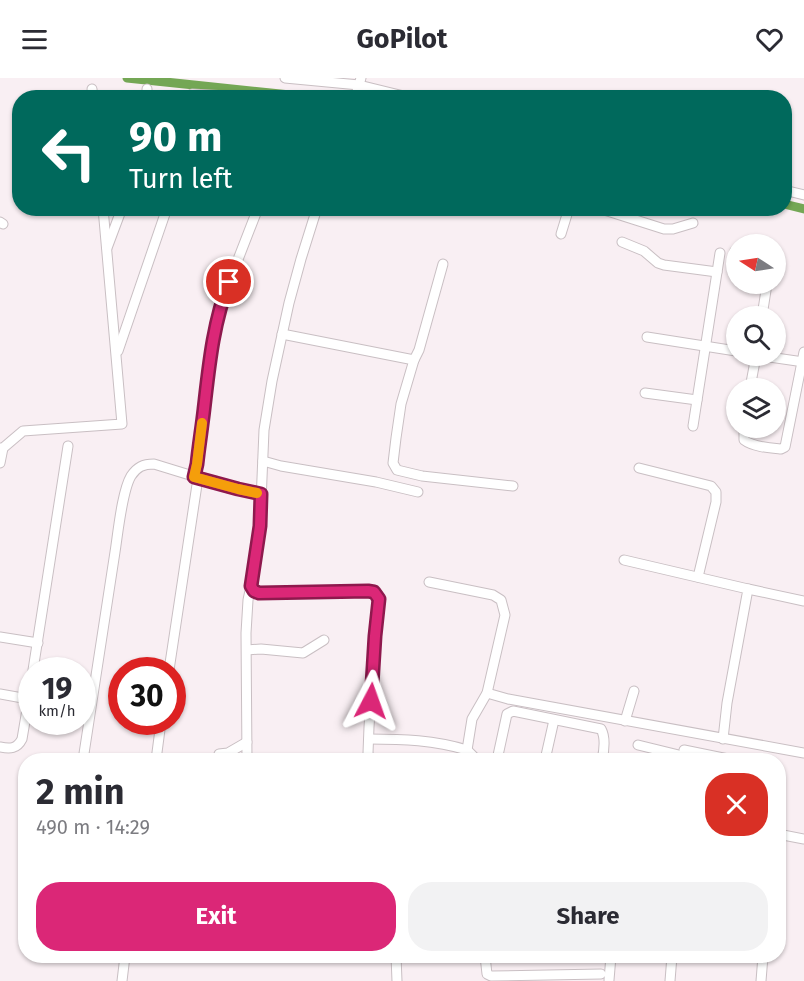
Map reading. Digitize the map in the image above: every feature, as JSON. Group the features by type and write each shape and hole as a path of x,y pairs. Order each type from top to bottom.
{"street":[{"path":"285,78 358,88"},
{"path":"0,463 2,448 23,431 122,424 104,216"},
{"path":"106,250 119,216"},
{"path":"116,356 164,216"},
{"path":"171,657 214,327 222,298 255,216"},
{"path":"247,753 248,600 260,526 264,430 282,334 314,216"},
{"path":"561,234 567,216"},
{"path":"623,216 664,229 693,224"},
{"path":"622,242 637,248 664,265 717,272"},
{"path":"693,426 720,253"},
{"path":"443,264 401,404 393,463 397,470 422,476 513,486"},
{"path":"282,334 414,360"},
{"path":"647,337 726,349"},
{"path":"744,438 747,443 773,449 785,447 803,359 786,358"},
{"path":"645,393 697,400"},
{"path":"35,657 68,446"},
{"path":"263,461 418,492"},
{"path":"84,753 126,488 130,477 137,468 144,464 153,464 261,494"},
{"path":"639,468 711,486 716,492 716,502 698,577"},
{"path":"624,560 804,601"},
{"path":"429,582 493,595 501,600 505,615 487,693 472,719 467,750"},
{"path":"251,586 259,593 368,591 374,592 379,599 368,753"},
{"path":"723,739 747,589"},
{"path":"0,637 38,643"},
{"path":"247,650 303,652 324,640"},
{"path":"625,721 634,691"},
{"path":"487,693 508,699 804,753"},
{"path":"0,694 18,697"},
{"path":"499,753 507,714 513,711 601,729 604,741 603,753"},
{"path":"547,753 554,720"},
{"path":"683,753 686,732"},
{"path":"0,747 13,748 19,745 23,735"},
{"path":"157,753 159,735"},
{"path":"369,739 407,739 456,746 470,753"},
{"path":"228,753 247,742"},
{"path":"638,745 671,753"},
{"path":"786,836 804,839"},
{"path":"122,981 124,963"},
{"path":"396,963 397,981"},
{"path":"486,963 487,974 491,976 601,974"},
{"path":"609,980 610,963"},
{"path":"670,981 671,963"},
{"path":"762,981 763,963"}],"waterway":[{"path":"127,78 242,90"},
{"path":"792,206 804,209"}],"slow traffic":[{"path":"202,423 194,477 257,493"}],"route":[{"path":"229,282 214,327 194,477 261,494 260,526 251,586 254,591 259,593 352,590 374,592 379,599 371,701"}]}
